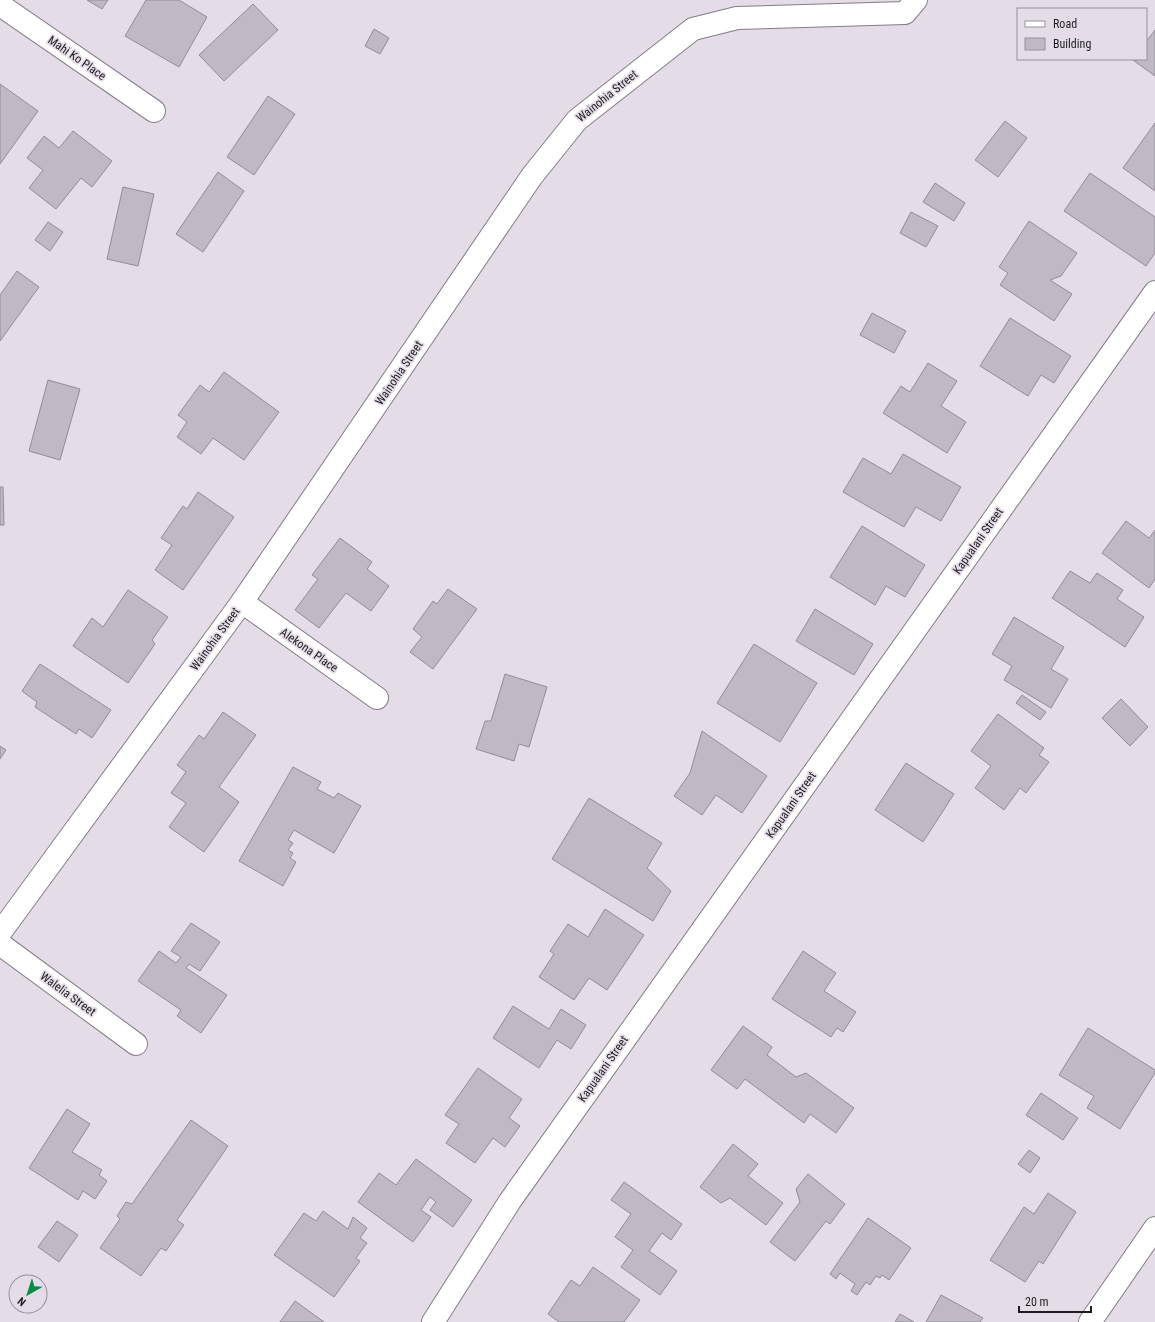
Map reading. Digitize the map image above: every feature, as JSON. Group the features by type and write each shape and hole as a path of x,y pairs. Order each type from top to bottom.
{"street":[{"name":"Wainohia Street","path":"0,933 242,602 532,176 577,120 693,29 737,18 905,13 916,0"},
{"name":"Mahi Ko Place","path":"0,5 154,111"},
{"name":"Kapualani Street","path":"433,1322 510,1201 1155,292"},
{"name":"Alekona Place","path":"242,602 377,698"},
{"name":"Walelia Street","path":"0,944 136,1044"},
{"path":"1090,1322 1155,1228"}],"building":[{"path":"87,0 108,0 102,9"},
{"path":"146,0 179,0 207,17 179,67 125,36"},
{"path":"253,4 278,30 224,81 199,55"},
{"path":"374,29 389,38 380,54 365,46"},
{"path":"1155,30 1155,76 1133,60 1147,60 1147,41"},
{"path":"0,84 38,111 0,164"},
{"path":"268,96 295,114 254,175 227,157"},
{"path":"1005,121 1027,138 998,177 975,160"},
{"path":"1155,123 1155,191 1123,168"},
{"path":"73,131 112,161 92,187 81,178 56,209 29,188 43,170 27,158 44,136 59,148"},
{"path":"218,172 244,191 203,252 176,234"},
{"path":"1090,173 1155,217 1155,253 1146,266 1064,211"},
{"path":"935,183 965,203 954,221 923,202"},
{"path":"123,187 154,194 138,266 107,259"},
{"path":"911,212 938,226 926,247 900,233"},
{"path":"1029,221 1077,253 1061,276 1050,280 1072,294 1054,321 1000,285 1008,273 999,267"},
{"path":"48,222 63,232 50,251 35,240"},
{"path":"17,271 39,287 0,341 0,295"},
{"path":"872,313 906,331 894,353 860,335"},
{"path":"1010,318 1071,356 1054,383 1041,375 1028,396 980,366"},
{"path":"928,363 957,381 941,406 966,422 947,453 883,413 901,386 910,392"},
{"path":"224,372 279,412 244,460 213,438 201,454 177,437 187,422 178,415 200,385 209,392"},
{"path":"48,380 80,389 60,460 29,451"},
{"path":"903,454 961,487 941,521 916,507 904,527 843,492 863,458 891,474"},
{"path":"0,487 3,487 4,525 0,525"},
{"path":"198,492 234,517 183,590 155,570 172,545 161,538 183,506 187,509"},
{"path":"1126,521 1149,538 1155,530 1155,579 1149,588 1102,553"},
{"path":"862,526 925,565 905,597 886,586 875,605 830,577"},
{"path":"340,538 372,562 367,569 389,586 371,611 346,593 319,628 295,610 318,579 312,575"},
{"path":"1070,571 1090,583 1097,573 1123,590 1117,599 1144,617 1125,647 1052,598"},
{"path":"448,589 477,609 433,669 410,652 422,637 413,629 433,601 437,604"},
{"path":"128,590 168,617 152,640 155,644 128,683 73,646 92,618 103,627"},
{"path":"815,609 873,644 854,675 796,641"},
{"path":"1014,617 1064,647 1051,669 1068,679 1051,708 1004,680 1012,666 992,654"},
{"path":"754,644 817,683 780,742 717,703"},
{"path":"40,664 111,710 92,738 79,729 76,734 35,707 37,702 22,691"},
{"path":"505,674 547,687 529,747 519,744 514,761 476,749 485,721 491,721"},
{"path":"1022,695 1046,712 1040,720 1016,703"},
{"path":"1121,699 1148,727 1130,746 1102,718"},
{"path":"223,712 256,735 219,787 239,802 204,852 169,827 186,803 171,793 186,772 177,765 199,735 204,739"},
{"path":"998,714 1044,748 1039,755 1049,762 1026,793 1020,788 1004,810 975,788 991,766 971,751"},
{"path":"702,731 767,776 742,813 716,795 702,815 674,796 690,773"},
{"path":"0,746 6,750 0,759"},
{"path":"906,763 954,794 923,842 875,810"},
{"path":"293,767 321,782 317,789 334,798 338,793 361,806 334,853 294,830 288,840 293,843 288,850 293,853 290,858 296,862 283,886 239,861"},
{"path":"589,798 662,843 647,868 671,891 653,921 552,859"},
{"path":"605,909 644,935 607,990 589,978 574,1000 539,977 554,954 550,951 568,924 588,937"},
{"path":"191,923 220,942 200,971 189,964 186,968 227,995 201,1033 177,1016 181,1010 138,981 159,951 176,963 181,957 171,951"},
{"path":"803,951 836,973 824,991 856,1012 843,1032 837,1028 831,1037 772,999"},
{"path":"513,1006 549,1029 561,1009 586,1025 571,1049 557,1040 539,1068 493,1038"},
{"path":"743,1026 772,1047 767,1055 796,1077 806,1073 854,1108 836,1133 810,1114 804,1123 745,1079 737,1089 711,1070"},
{"path":"1088,1028 1155,1070 1155,1073 1120,1129 1087,1108 1094,1096 1059,1075"},
{"path":"478,1068 522,1099 509,1118 520,1126 505,1147 493,1138 475,1163 446,1143 459,1124 445,1115"},
{"path":"1041,1093 1078,1118 1063,1140 1026,1115"},
{"path":"67,1109 90,1124 72,1152 102,1170 99,1175 107,1181 95,1199 83,1191 78,1200 29,1168"},
{"path":"191,1120 228,1146 177,1220 184,1225 166,1251 161,1248 141,1276 100,1248 120,1219 117,1216 126,1202 132,1204"},
{"path":"733,1144 758,1164 748,1176 783,1203 766,1225 730,1198 721,1203 700,1187"},
{"path":"1029,1150 1040,1158 1030,1173 1018,1164"},
{"path":"416,1159 472,1200 453,1227 430,1210 436,1202 430,1197 421,1210 431,1217 413,1242 358,1202 379,1173 396,1185"},
{"path":"808,1174 845,1204 830,1224 826,1221 795,1261 770,1242 800,1202 796,1189"},
{"path":"624,1182 682,1224 671,1240 662,1233 649,1251 677,1271 660,1295 621,1267 633,1250 615,1237 631,1214 611,1200"},
{"path":"1048,1193 1076,1212 1043,1264 1039,1261 1025,1282 990,1260 1024,1207 1034,1214"},
{"path":"323,1211 348,1229 353,1217 367,1228 360,1238 367,1243 356,1258 360,1261 334,1297 274,1255 304,1213 316,1221"},
{"path":"868,1218 911,1248 889,1280 882,1275 880,1278 876,1276 870,1285 866,1282 857,1295 851,1291 855,1284 840,1273 836,1279 830,1274"},
{"path":"57,1221 78,1235 59,1262 38,1247"},
{"path":"593,1267 640,1300 624,1322 559,1322 548,1314 571,1280 580,1286"},
{"path":"941,1295 983,1318 980,1322 926,1322"},
{"path":"295,1301 324,1322 280,1322"},
{"path":"900,1314 914,1322 895,1322"}]}
